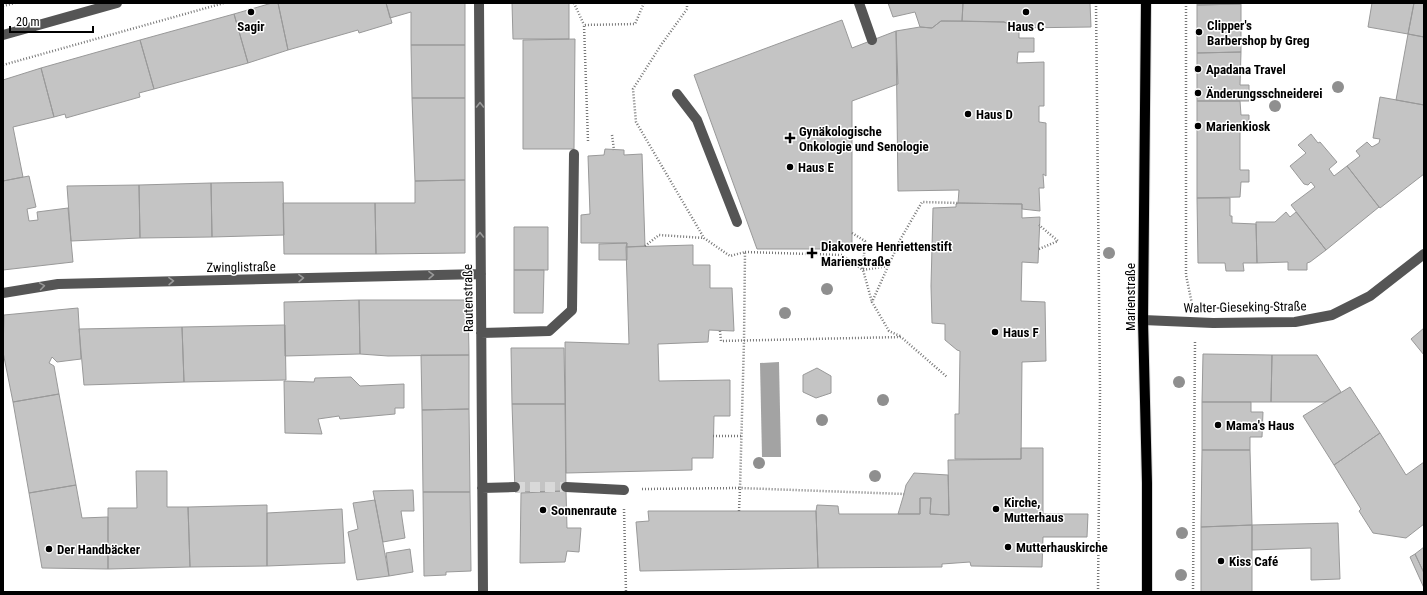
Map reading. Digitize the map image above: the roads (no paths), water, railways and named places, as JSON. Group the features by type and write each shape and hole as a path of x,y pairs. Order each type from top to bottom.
{"main road":[{"name":"Marienstraße","path":"1146,3 1143,320 1146,592"}],"street":[{"path":"3,35 117,3"},
{"name":"Rautenstraße","path":"479,3 483,592"},
{"path":"860,3 872,40"},
{"path":"677,94 697,120 737,222"},
{"path":"481,333 549,331 572,310 574,154"},
{"name":"Walter-Gieseking-Straße","path":"1143,320 1195,322 1295,322 1332,315 1370,296 1424,254"},
{"name":"Zwinglistraße","path":"3,293 58,284 480,274"},
{"path":"482,488 515,487"},
{"path":"566,487 624,490"}],"tunnel":[{"path":"515,487 566,487"}],"place":[{"name":"Sagir","path":"251,12"},
{"name":"Haus C","path":"1026,12"},
{"name":"Clipper's Barbershop by Greg","path":"1199,32"},
{"name":"Apadana Travel","path":"1198,69"},
{"name":"Änderungsschneiderei","path":"1198,93"},
{"name":"Haus D","path":"968,114"},
{"name":"Marienkiosk","path":"1198,126"},
{"name":"Gynäkologische Onkologie und Senologie","path":"790,138"},
{"name":"Haus E","path":"790,167"},
{"name":"Diakovere Henriettenstift Marienstraße","path":"812,253"},
{"name":"Haus F","path":"995,332"},
{"name":"Mama's Haus","path":"1218,425"},
{"name":"Kirche, Mutterhaus","path":"996,509"},
{"name":"Sonnenraute","path":"543,510"},
{"name":"Mutterhauskirche","path":"1008,547"},
{"name":"Der Handbäcker","path":"49,549"},
{"name":"Kiss Café","path":"1221,561"}]}
